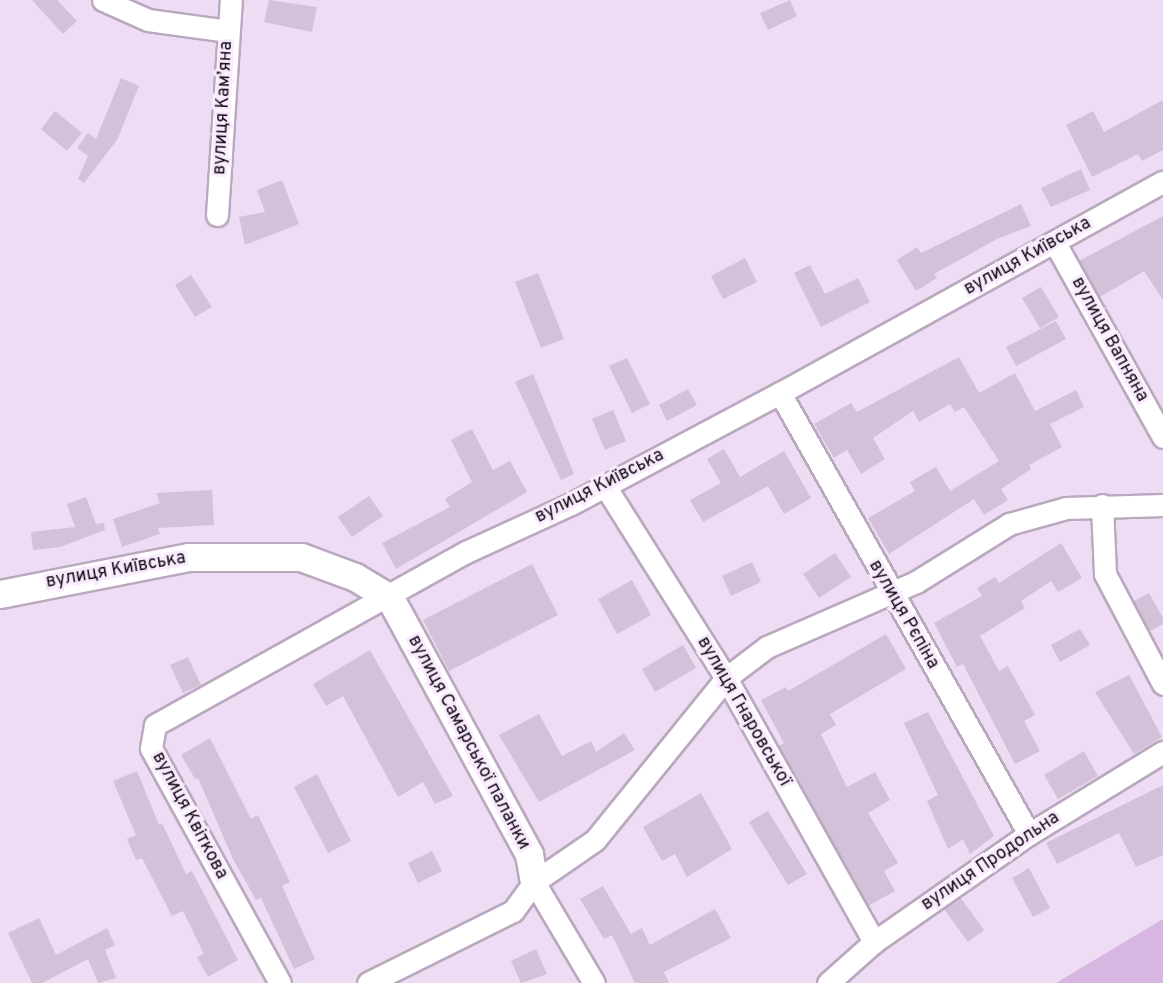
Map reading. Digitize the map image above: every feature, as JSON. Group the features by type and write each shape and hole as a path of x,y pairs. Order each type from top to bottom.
{"street":[{"path":"103,0 148,20 228,31"},
{"name":"вулиця Кам’яна","path":"217,215 231,0"},
{"name":"вулиця Київська","path":"0,594 188,557 301,557 355,577 390,598 466,552 605,486 780,393 1163,182"},
{"name":"вулиця Вапняна","path":"1055,243 1163,437"},
{"name":"вулиця Рєпіна","path":"780,393 889,593 1029,834"},
{"name":"вулиця Гнаровської","path":"605,486 726,678 874,942"},
{"path":"368,983 513,911 534,882 595,840 726,678 767,647 916,582 1010,524 1066,508 1162,502"},
{"path":"1102,505 1105,574 1163,684"},
{"name":"вулиця Самарської паланки","path":"390,598 530,854 534,882 594,983"},
{"name":"вулиця Квіткова","path":"280,983 152,748 150,735 155,725 390,598"},
{"name":"вулиця Продольна","path":"828,983 874,942 1029,834 1163,752"}],"shaded area":[{"path":"1163,919 1163,983 1056,983"}],"building":[{"path":"32,0 57,0 77,21 63,34"},
{"path":"269,0 317,7 312,32 264,22"},
{"path":"790,0 797,16 768,30 760,13"},
{"path":"121,78 139,86 117,140 84,183 78,179 88,156 77,148 88,133 96,139"},
{"path":"1163,100 1163,150 1142,161 1138,154 1092,177 1066,125 1093,111 1104,132"},
{"path":"55,111 82,133 67,151 41,129"},
{"path":"1081,169 1090,190 1051,207 1041,188"},
{"path":"282,180 299,224 245,245 239,217 265,212 257,190"},
{"path":"1021,204 1031,226 997,239 934,274 937,278 916,291 897,260 917,247 921,253"},
{"path":"1163,216 1163,300 1144,271 1100,297 1079,261"},
{"path":"745,258 757,282 723,299 711,276"},
{"path":"810,265 825,294 858,278 870,302 821,327 794,273"},
{"path":"538,273 564,339 541,348 515,282"},
{"path":"191,275 212,307 195,317 175,285"},
{"path":"1041,287 1059,317 1040,328 1022,298"},
{"path":"1056,321 1066,339 1016,366 1006,347"},
{"path":"959,357 979,393 1015,373 1035,411 1076,390 1084,407 1050,424 1062,447 1029,465 1031,469 1001,489 1008,500 984,515 974,499 889,554 868,518 915,491 910,482 936,467 950,491 999,461 964,407 955,412 950,404 919,422 913,411 873,438 885,459 861,474 847,450 834,458 814,424 851,403 857,412"},
{"path":"627,358 650,404 632,413 609,366"},
{"path":"533,374 574,474 561,480 515,382"},
{"path":"688,389 697,405 667,421 659,405"},
{"path":"613,410 626,441 605,450 592,419"},
{"path":"472,429 493,470 510,461 527,492 396,569 382,543 450,507 445,499 472,482 451,440"},
{"path":"724,449 740,477 784,451 811,498 784,514 768,486 703,522 690,500 721,483 707,459"},
{"path":"212,490 214,525 158,528 160,534 122,547 113,519 160,503 156,493"},
{"path":"369,496 383,516 352,537 338,517"},
{"path":"86,497 96,524 104,523 105,530 60,547 33,550 31,532 75,527 67,504"},
{"path":"1061,543 1082,578 1058,592 1051,581 1021,601 1025,608 980,636 999,671 1008,666 1035,715 1024,721 1040,751 1015,764 963,664 957,667 934,623 982,596 977,588 995,577 999,583"},
{"path":"835,553 851,577 819,598 803,574"},
{"path":"752,562 761,582 731,596 722,576"},
{"path":"532,564 558,615 449,671 423,620"},
{"path":"632,580 651,615 617,634 598,599"},
{"path":"1149,593 1163,618 1163,624 1150,631 1134,601"},
{"path":"1080,629 1090,645 1060,662 1051,645"},
{"path":"886,634 906,669 830,714 836,725 821,734 847,787 875,772 890,800 868,813 898,863 884,871 895,891 868,906 779,746 784,743 761,700 786,687 788,691"},
{"path":"683,645 696,668 655,692 642,669"},
{"path":"370,650 453,796 435,804 423,782 398,797 343,696 326,706 313,684"},
{"path":"188,657 201,685 183,693 170,665"},
{"path":"1129,675 1162,737 1134,754 1095,692"},
{"path":"928,712 994,836 970,854 963,839 948,849 927,801 938,795 904,723"},
{"path":"539,714 562,756 591,741 596,752 624,733 635,750 539,802 499,735"},
{"path":"210,738 251,819 258,815 290,882 282,886 315,959 294,969 261,898 256,900 233,859 198,778 195,779 181,755"},
{"path":"1084,751 1098,776 1058,799 1044,775"},
{"path":"137,771 159,825 162,823 186,874 192,871 238,960 208,977 197,957 204,954 183,911 172,916 142,858 136,860 127,839 136,835 113,781"},
{"path":"317,774 351,841 328,853 294,787"},
{"path":"1163,785 1163,855 1136,867 1119,833 1057,864 1046,843"},
{"path":"701,793 732,849 687,877 675,854 662,861 643,827"},
{"path":"768,811 807,874 788,885 749,822"},
{"path":"432,851 442,871 418,883 408,863"},
{"path":"1029,868 1050,908 1033,917 1012,878"},
{"path":"603,886 631,934 642,928 650,945 715,909 731,938 664,972 669,983 635,983 612,935 604,939 580,899"},
{"path":"960,897 984,930 968,942 944,909"},
{"path":"39,918 56,955 107,928 115,945 105,950 116,978 98,983 88,959 42,983 32,983 8,933"},
{"path":"536,949 547,974 521,983 511,961"}]}
